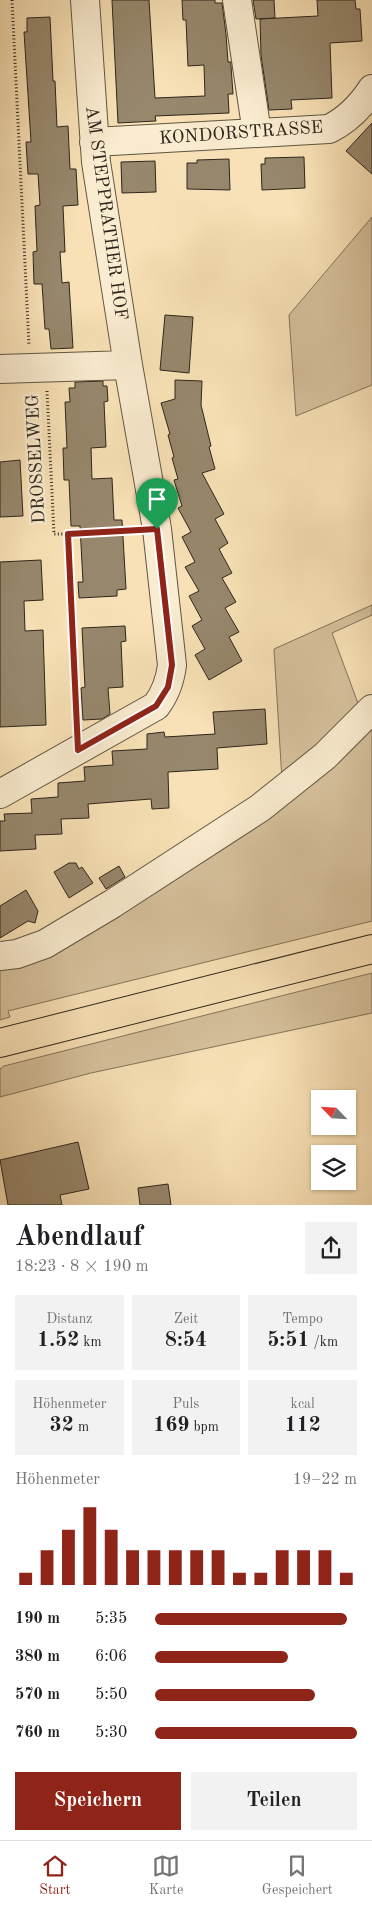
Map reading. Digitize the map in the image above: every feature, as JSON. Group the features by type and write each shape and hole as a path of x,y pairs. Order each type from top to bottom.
{"main road":[{"path":"0,1043 372,950"}],"street":[{"name":"AM STEPPRATHER HOF","path":"0,794 156,706 168,687 172,665 157,529 128,365 94,142 85,0"},
{"path":"237,0 257,133"},
{"name":"KONDORSTRASSE","path":"94,142 329,129 350,115 362,104 372,89"},
{"path":"0,369 128,365"},
{"path":"0,956 17,954 45,944 112,904 260,808 325,756 372,709"}],"path":[{"name":"DROSSELWEG","path":"12,0 38,368 54,534 157,529"},
{"name":"DROSSELWEG","path":"68,534 78,750"}],"shaded area":[{"path":"372,217 372,385 296,416 289,315"},
{"path":"372,605 372,615 332,633 359,706 282,780 274,649"},
{"path":"372,717 372,921 8,1011 10,1017 0,1020 0,962 31,957"},
{"path":"372,973 372,1013 91,1073 0,1097 0,1069 4,1066"}],"building":[{"path":"112,0 149,0 155,98 205,96 204,65 188,66 186,20 183,20 182,0 215,0 215,3 222,3 228,62 231,62 233,94 228,94 229,113 155,116 156,121 118,123"},
{"path":"253,0 274,0 275,18 256,19"},
{"path":"317,0 355,0 356,9 360,9 362,41 330,43 332,98 291,100 292,109 269,110 261,55 260,19 318,16"},
{"path":"50,17 57,127 68,126 70,169 76,169 78,205 63,206 65,252 60,252 62,283 69,282 73,348 51,349 49,329 45,329 42,284 34,284 33,252 37,251 35,206 40,205 38,174 28,174 26,142 31,142 24,32 27,32 27,18"},
{"path":"372,123 372,174 346,151"},
{"path":"304,157 305,188 262,190 261,164 265,164 265,158"},
{"path":"229,159 230,190 187,189 187,163 197,163 197,160"},
{"path":"155,161 156,192 122,193 121,162"},
{"path":"165,315 193,317 189,373 160,370"},
{"path":"175,380 202,381 201,405 215,469 202,473 224,514 215,519 228,543 219,549 232,573 222,578 236,602 225,608 239,632 229,637 242,661 209,680 195,655 205,649 192,626 202,620 189,596 199,591 185,567 195,562 182,537 191,532 178,508 182,506 174,480 178,479 172,458 174,457 168,435 170,434 161,403 175,399"},
{"path":"103,381 103,386 107,386 108,401 104,402 106,447 91,448 92,479 112,478 114,520 122,520 126,589 117,590 117,596 79,598 78,582 83,582 80,526 71,526 69,480 64,480 63,448 67,448 65,402 70,402 69,388 75,388 75,382"},
{"path":"20,460 23,516 0,517 0,462"},
{"path":"41,560 43,600 24,601 25,631 43,630 46,725 0,727 0,562"},
{"path":"125,626 126,641 121,642 123,687 108,688 110,714 102,719 83,720 81,688 85,687 82,628"},
{"path":"265,709 267,744 217,748 218,769 168,772 169,808 152,809 151,799 88,804 89,818 61,819 62,834 35,835 36,849 0,851 0,821 5,821 4,814 32,813 31,799 58,797 58,783 85,781 84,767 113,765 112,751 147,749 147,734 164,732 165,737 215,734 213,712"},
{"path":"69,863 76,863 79,869 82,867 93,883 69,898 54,872"},
{"path":"119,866 125,877 106,889 99,878"},
{"path":"26,890 38,911 35,923 28,921 0,938 0,906"},
{"path":"78,1142 89,1189 60,1195 62,1205 8,1205 0,1160"},
{"path":"168,1184 171,1205 140,1205 138,1188"}],"route":[{"path":"157,529 172,665 168,687 156,706 78,750 68,534 157,529"}]}
